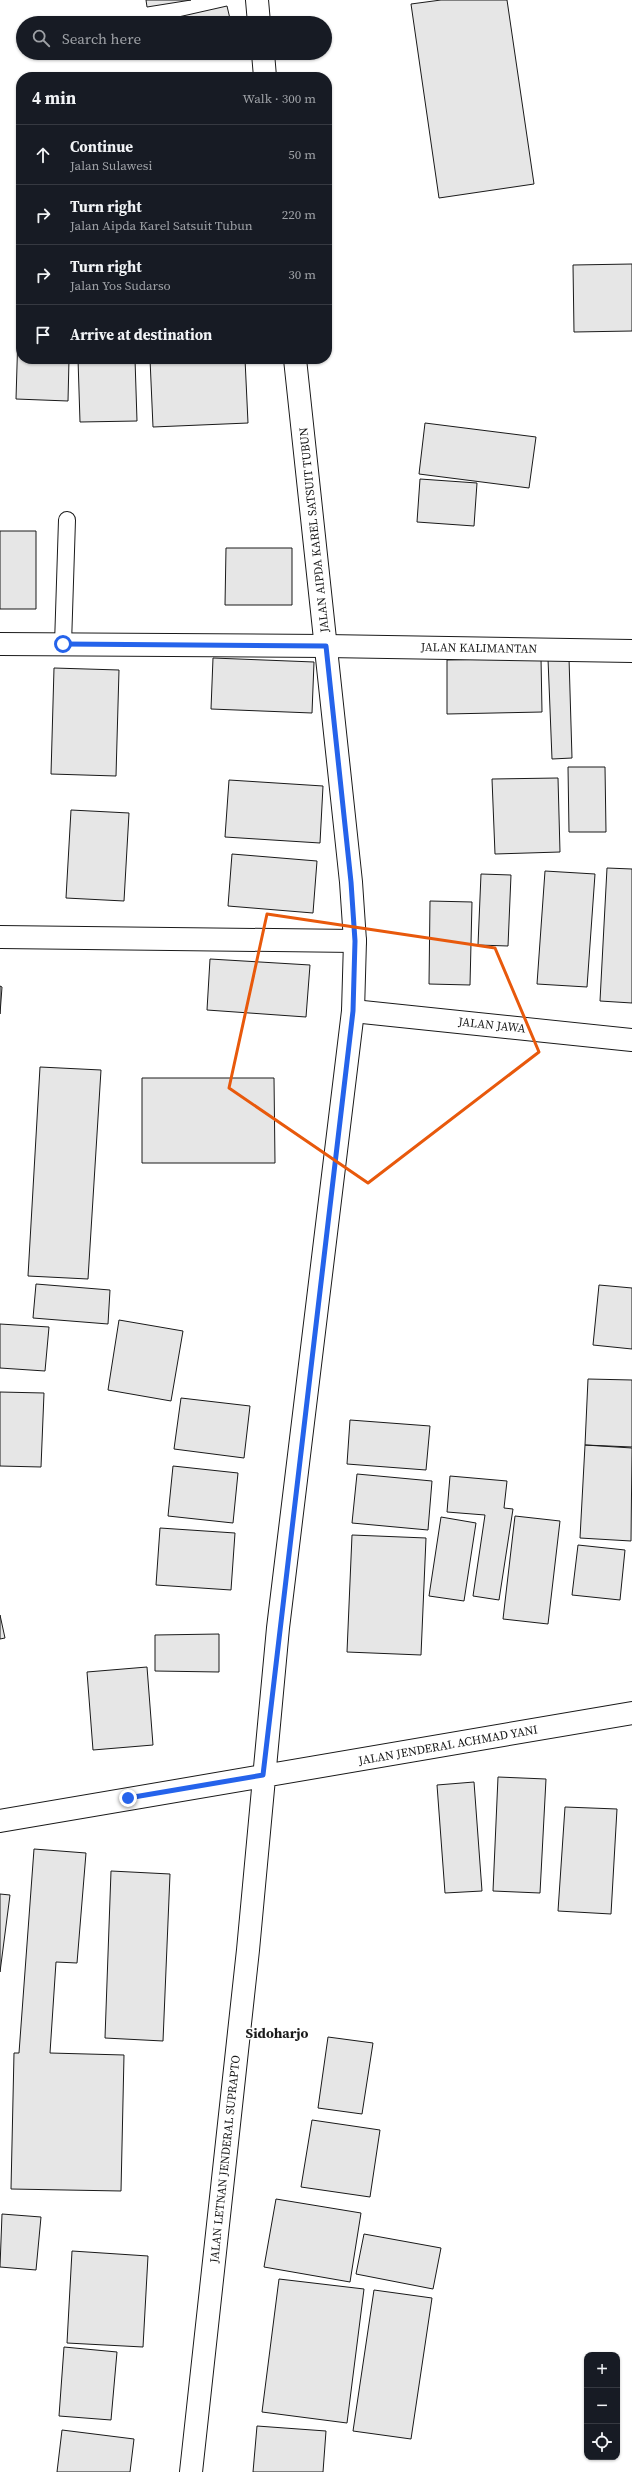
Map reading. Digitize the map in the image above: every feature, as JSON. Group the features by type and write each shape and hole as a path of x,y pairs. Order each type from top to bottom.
{"street":[{"path":"257,0 259,16"},
{"path":"264,60 265,72"},
{"name":"JALAN AIPDA KAREL SATSUIT TUBUN","path":"263,1775 353,1011 355,941 351,882 296,364"},
{"name":"JALAN KALIMANTAN","path":"0,644 326,646 632,651"},
{"path":"0,937 355,941"},
{"name":"JALAN JAWA","path":"353,1011 632,1040"},
{"name":"JALAN JENDERAL ACHMAD YANI","path":"0,1821 632,1713"},
{"name":"JALAN LETNAN JENDERAL SUPRAPTO","path":"191,2472 248,1950 263,1775"}],"lane":[{"path":"63,644 67,520"}],"highlighted area":[{"path":"267,914 495,948 539,1052 368,1183 229,1088"}],"building":[{"path":"146,0 191,0 147,7"},
{"path":"441,0 507,0 534,184 439,198 411,4"},
{"path":"227,6 229,16 183,16"},
{"path":"632,264 632,331 574,332 573,265"},
{"path":"17,364 69,364 68,401 16,399"},
{"path":"78,364 135,364 137,421 80,422"},
{"path":"150,364 245,364 248,423 153,427"},
{"path":"425,423 536,437 529,488 419,474"},
{"path":"420,479 477,483 474,526 417,522"},
{"path":"0,531 36,531 36,609 0,609"},
{"path":"226,548 292,548 292,605 225,605"},
{"path":"213,658 314,662 312,713 211,709"},
{"path":"541,658 542,712 447,714 447,660"},
{"path":"569,658 572,758 552,759 548,659"},
{"path":"54,668 119,670 116,776 51,774"},
{"path":"568,767 605,767 606,832 569,832"},
{"path":"558,778 560,852 495,854 492,779"},
{"path":"229,780 323,786 320,843 225,837"},
{"path":"71,810 129,813 124,901 66,898"},
{"path":"232,854 317,861 313,913 228,906"},
{"path":"607,868 632,869 632,1003 600,1001"},
{"path":"545,871 595,874 587,987 537,984"},
{"path":"481,874 511,875 508,946 478,945"},
{"path":"430,901 472,902 470,985 429,984"},
{"path":"210,959 310,965 306,1017 207,1010"},
{"path":"0,986 2,987 0,1014"},
{"path":"40,1067 101,1070 88,1279 28,1276"},
{"path":"142,1078 274,1078 275,1163 142,1163"},
{"path":"36,1284 110,1290 108,1324 33,1318"},
{"path":"599,1285 632,1288 632,1349 593,1345"},
{"path":"119,1320 183,1331 171,1401 108,1390"},
{"path":"0,1324 49,1327 45,1371 0,1368"},
{"path":"588,1379 632,1380 632,1447 585,1445"},
{"path":"0,1392 44,1393 41,1467 0,1466"},
{"path":"181,1398 250,1406 244,1458 174,1449"},
{"path":"350,1420 430,1426 426,1470 347,1464"},
{"path":"585,1445 632,1448 631,1541 580,1538"},
{"path":"173,1466 238,1473 233,1523 168,1516"},
{"path":"357,1474 432,1481 428,1530 352,1523"},
{"path":"450,1476 507,1481 504,1508 513,1509 499,1600 473,1596 485,1515 447,1512"},
{"path":"515,1516 560,1521 548,1624 503,1619"},
{"path":"441,1517 476,1523 464,1601 429,1596"},
{"path":"160,1528 235,1533 231,1590 156,1585"},
{"path":"352,1535 426,1538 421,1655 347,1652"},
{"path":"578,1545 625,1550 620,1600 572,1595"},
{"path":"0,1615 5,1638 0,1639"},
{"path":"219,1634 219,1672 155,1671 155,1635"},
{"path":"147,1667 153,1745 93,1750 87,1672"},
{"path":"498,1777 546,1779 540,1893 493,1891"},
{"path":"474,1782 482,1891 445,1893 437,1785"},
{"path":"565,1807 617,1809 611,1914 558,1911"},
{"path":"34,1849 86,1853 77,1963 56,1962 50,2053 124,2055 121,2191 11,2189 14,2053 19,2053"},
{"path":"111,1871 170,1874 163,2041 105,2038"},
{"path":"0,1894 10,1895 0,1972"},
{"path":"328,2037 373,2043 362,2114 318,2108"},
{"path":"312,2120 380,2130 370,2197 301,2187"},
{"path":"276,2199 361,2213 350,2282 264,2267"},
{"path":"2,2214 41,2217 36,2270 0,2267"},
{"path":"364,2234 441,2248 433,2289 356,2274"},
{"path":"72,2251 148,2256 143,2347 67,2343"},
{"path":"279,2279 364,2289 347,2423 262,2412"},
{"path":"374,2290 432,2298 411,2439 353,2431"},
{"path":"64,2347 117,2352 111,2420 59,2416"},
{"path":"257,2426 326,2431 323,2472 253,2472"},
{"path":"62,2430 134,2439 130,2472 57,2472"}],"district":[{"name":"Sidoharjo","path":"277,2033"}],"route":[{"path":"63,644 326,646 351,882 355,941 353,1011 278,1628 263,1775 128,1798"}]}
